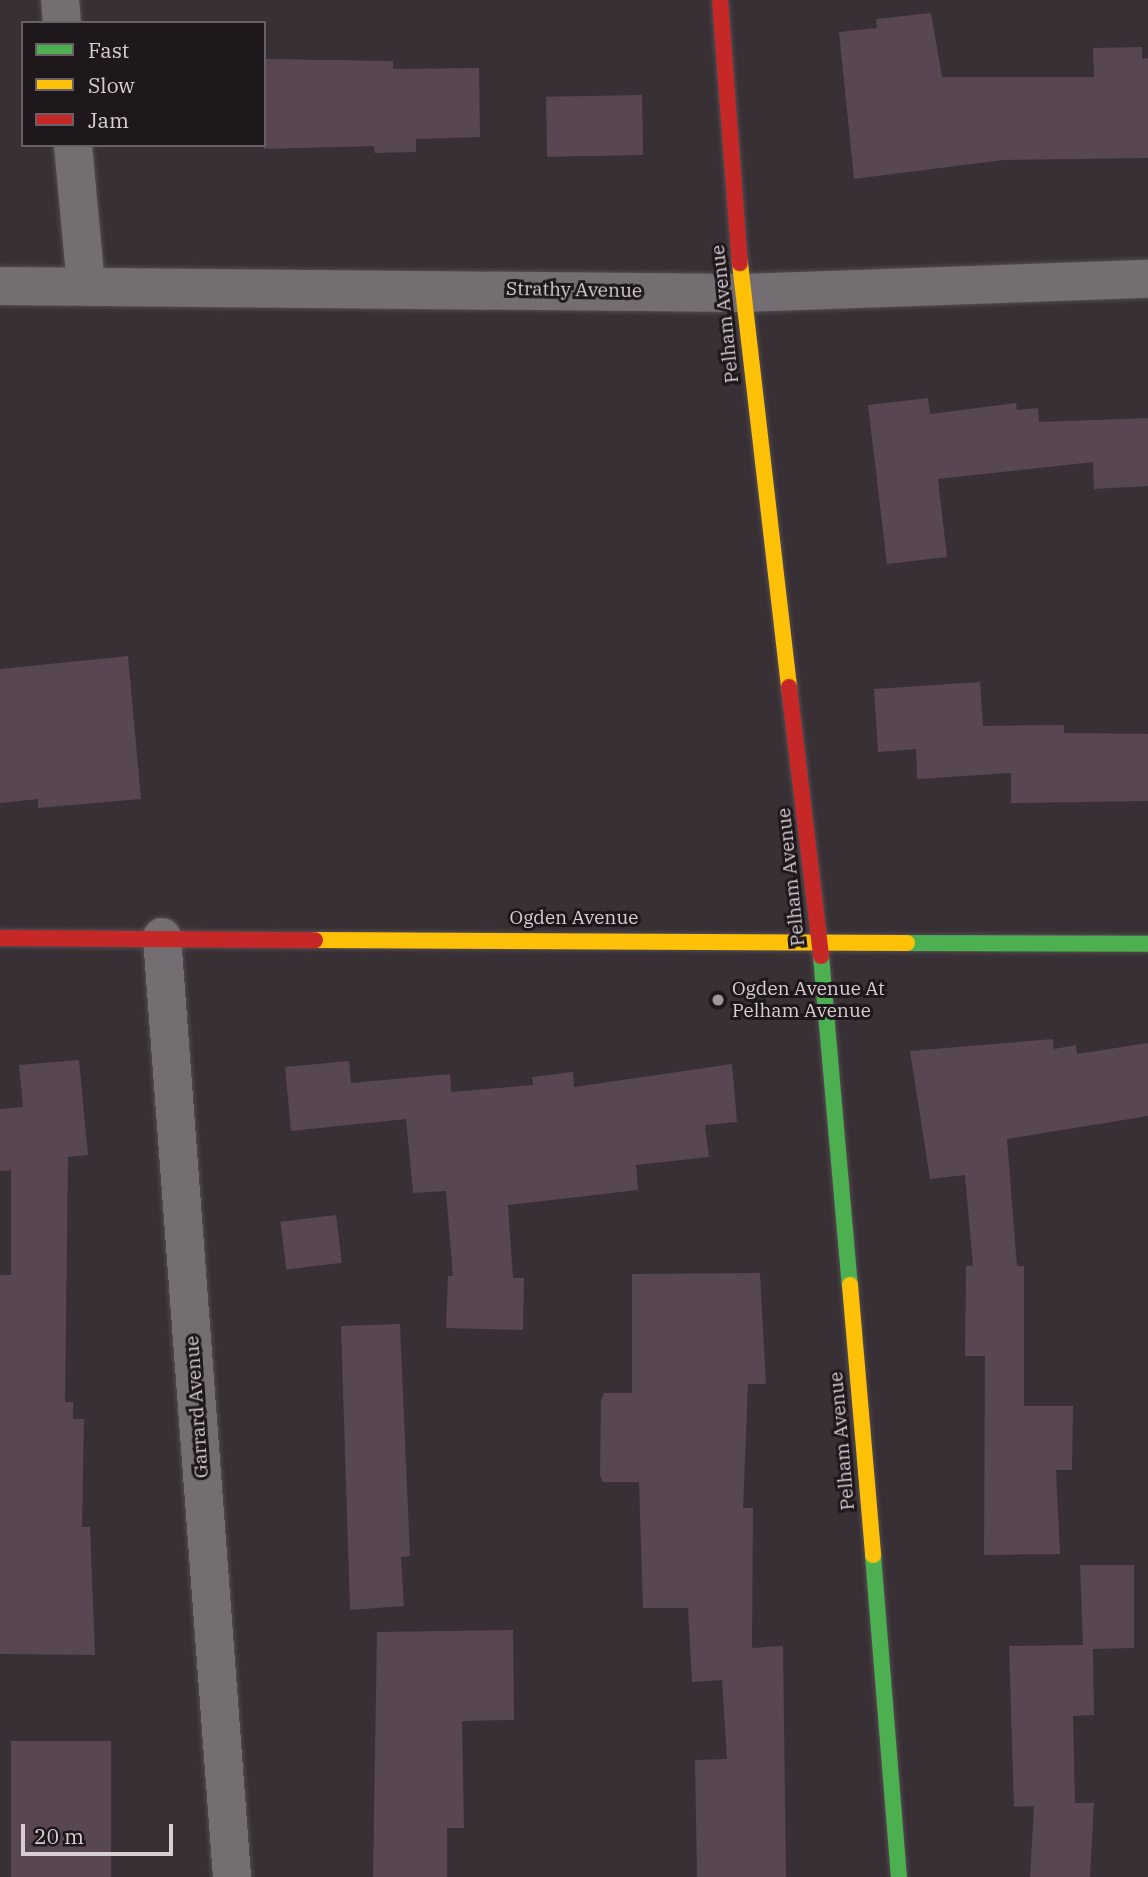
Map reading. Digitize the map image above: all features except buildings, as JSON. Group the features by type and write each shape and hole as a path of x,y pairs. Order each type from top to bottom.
{"street":[{"path":"60,0 62,21"},
{"name":"Pelham Avenue","path":"720,0 742,293 819,940 899,1877"},
{"path":"73,147 86,285"},
{"name":"Strathy Avenue","path":"0,286 742,293 1148,279"},
{"name":"Garrard Avenue","path":"162,937 232,1877"},
{"name":"Ogden Avenue","path":"0,938 819,940 1148,944"}],"traffic: fast":[{"path":"907,943 1148,944"},
{"path":"821,956 850,1285"},
{"path":"873,1555 899,1877"}],"traffic: slow":[{"path":"740,263 789,687"},
{"path":"315,940 907,943"},
{"path":"850,1285 873,1555"}],"traffic: jam":[{"path":"720,0 740,263"},
{"path":"789,687 821,956"},
{"path":"0,938 315,940"}],"place":[{"name":"Ogden Avenue At Pelham Avenue","path":"718,1000"}]}
